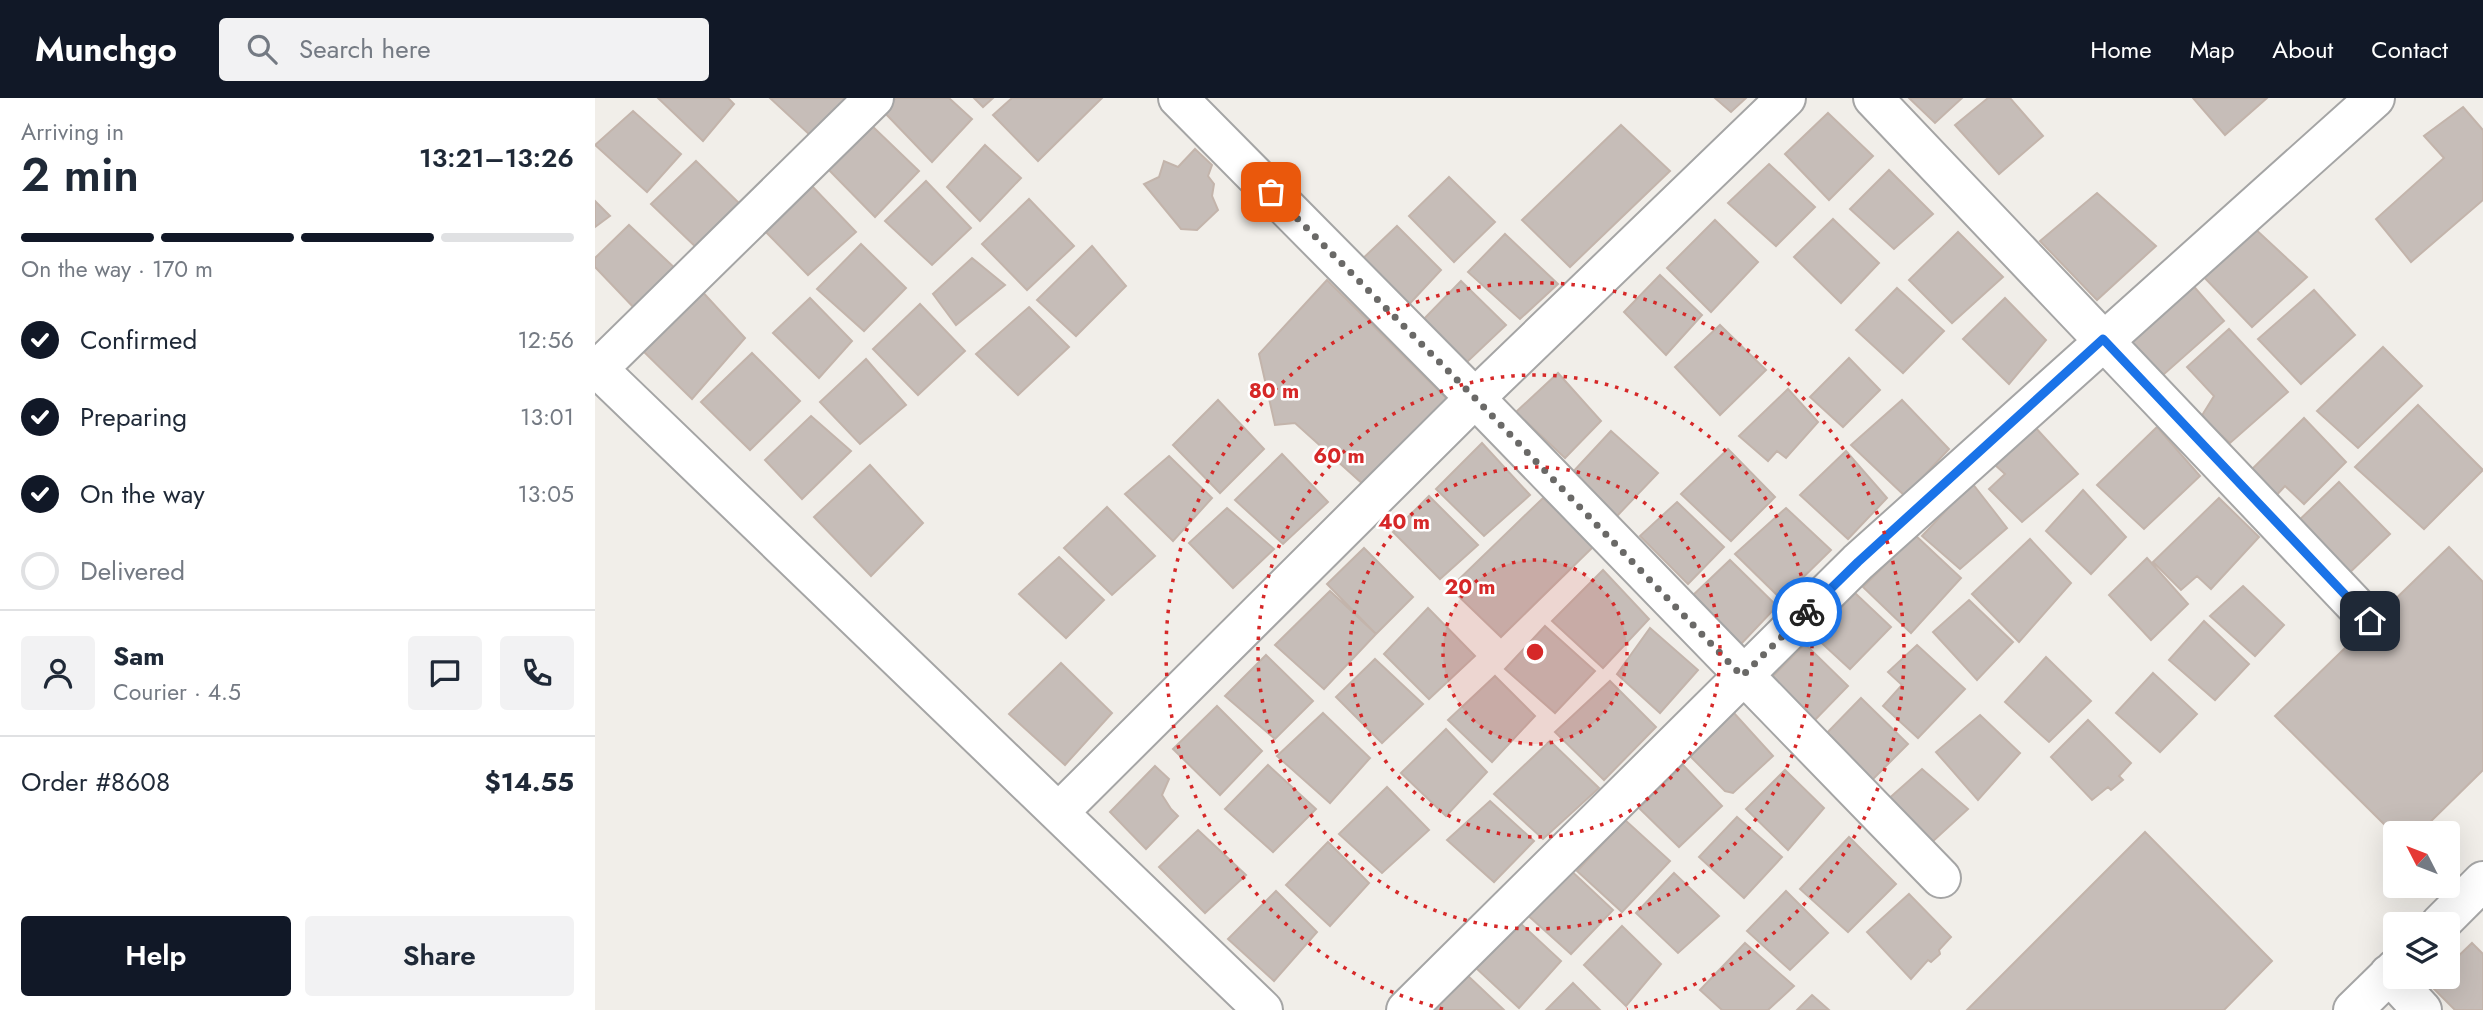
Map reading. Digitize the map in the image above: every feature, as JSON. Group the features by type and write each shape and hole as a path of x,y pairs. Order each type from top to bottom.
{"street":[{"path":"874,98 596,368 1263,1010"},
{"path":"1178,98 1475,398 1941,878"},
{"path":"1059,812 1475,398 1786,98"},
{"path":"1873,98 2370,621"},
{"path":"1406,1010 1858,562 2103,339 2375,98"},
{"path":"2452,912 2483,881"},
{"path":"2353,1010 2383,981"},
{"path":"2406,989 2422,1010"}],"building":[{"path":"658,98 728,98 734,104 703,141"},
{"path":"770,98 854,98 812,137"},
{"path":"896,98 949,98 972,119 932,162 883,111"},
{"path":"974,98 993,98 983,107"},
{"path":"1012,98 1102,98 1038,161 993,115"},
{"path":"1715,98 1746,98 1731,112"},
{"path":"1909,98 1962,98 1935,123"},
{"path":"1988,98 2010,98 2043,136 1999,174 1955,125"},
{"path":"2193,98 2267,98 2225,135"},
{"path":"2463,107 2483,130 2483,200 2411,262 2376,219 2444,158 2424,136"},
{"path":"633,111 681,154 647,192 595,145"},
{"path":"1828,113 1873,156 1829,200 1785,154"},
{"path":"870,124 919,171 875,217 826,167"},
{"path":"1621,125 1670,171 1570,267 1522,220"},
{"path":"985,145 1021,178 980,221 947,187"},
{"path":"1195,149 1212,165 1208,176 1214,184 1212,196 1218,210 1197,230 1181,229 1144,184 1159,177 1164,161 1178,167"},
{"path":"696,161 742,206 700,251 651,204"},
{"path":"1769,164 1815,207 1776,246 1728,203"},
{"path":"1889,170 1933,214 1894,249 1850,209"},
{"path":"1449,177 1495,222 1454,262 1409,216"},
{"path":"926,181 971,228 932,265 885,221"},
{"path":"810,184 856,232 808,275 763,229"},
{"path":"2097,193 2156,246 2097,300 2040,241"},
{"path":"1029,199 1074,246 1027,290 982,244"},
{"path":"595,201 610,216 595,227"},
{"path":"1833,219 1879,263 1841,303 1794,257"},
{"path":"1715,220 1758,262 1711,312 1667,268"},
{"path":"629,225 679,272 638,312 595,267 595,258"},
{"path":"1397,226 1441,270 1402,312 1356,265"},
{"path":"2252,226 2307,277 2252,327 2200,273"},
{"path":"1958,232 2003,277 1952,323 1909,280"},
{"path":"1505,234 1558,284 1520,319 1468,272"},
{"path":"861,244 906,288 864,331 817,289"},
{"path":"1092,246 1126,286 1076,336 1037,300"},
{"path":"972,258 1005,285 956,325 933,294"},
{"path":"1660,275 1702,315 1666,355 1624,312"},
{"path":"1327,280 1448,400 1364,485 1295,423 1275,425 1259,354"},
{"path":"1461,281 1506,325 1466,363 1420,323"},
{"path":"2189,281 2224,321 2163,375 2123,338"},
{"path":"698,287 745,338 692,399 640,348"},
{"path":"1897,288 1944,331 1903,373 1856,330"},
{"path":"2314,290 2355,335 2301,384 2258,339"},
{"path":"810,298 852,341 819,378 773,333"},
{"path":"2005,298 2046,340 2009,384 1963,339"},
{"path":"920,304 965,351 918,395 873,349"},
{"path":"1029,307 1069,347 1018,395 976,354"},
{"path":"1720,325 1766,370 1720,415 1675,367"},
{"path":"2229,329 2288,392 2230,443 2201,417 2214,396 2187,367"},
{"path":"2383,347 2422,386 2358,448 2317,411"},
{"path":"752,353 800,401 750,450 701,402"},
{"path":"1849,358 1880,390 1843,427 1810,397"},
{"path":"866,359 906,405 860,444 820,402"},
{"path":"1558,373 1601,421 1565,458 1516,412"},
{"path":"1788,389 1818,422 1786,458 1777,451 1768,461 1739,436"},
{"path":"1218,400 1264,449 1220,493 1173,445"},
{"path":"1902,400 1949,449 1905,496 1851,445"},
{"path":"2418,405 2483,470 2424,529 2355,467"},
{"path":"811,416 851,451 802,499 765,460"},
{"path":"2304,418 2346,462 2304,504 2285,486 2272,500 2246,475"},
{"path":"2034,426 2078,474 2022,522 1989,489 2005,474 1995,465"},
{"path":"2157,427 2200,476 2144,529 2097,485"},
{"path":"1611,431 1658,473 1617,516 1571,474"},
{"path":"1482,443 1530,495 1484,536 1436,489"},
{"path":"1728,449 1775,497 1731,541 1681,494"},
{"path":"1846,451 1887,498 1848,539 1800,495"},
{"path":"1282,454 1328,502 1283,544 1235,500"},
{"path":"1169,456 1212,498 1173,541 1125,494"},
{"path":"870,465 923,523 871,576 814,517"},
{"path":"2339,482 2390,534 2346,576 2294,525"},
{"path":"1972,483 2007,528 1960,569 1922,536"},
{"path":"2083,490 2126,537 2091,574 2046,531"},
{"path":"1429,496 1478,545 1440,579 1393,532"},
{"path":"1543,498 1595,545 1501,637 1450,588"},
{"path":"2219,498 2259,537 2211,589 2197,576 2181,590 2153,562"},
{"path":"1677,502 1724,547 1688,584 1640,536"},
{"path":"1107,507 1155,556 1112,595 1064,548"},
{"path":"1227,508 1274,549 1233,588 1189,543"},
{"path":"1786,508 1831,550 1781,599 1735,554"},
{"path":"1915,535 1961,578 1911,633 1863,587"},
{"path":"2030,539 2071,583 2019,642 1972,594"},
{"path":"2449,547 2483,582 2483,770 2431,821 2383,821 2383,823 2275,716"},
{"path":"1364,548 1413,597 1376,634 1327,584"},
{"path":"1059,557 1104,600 1066,638 1019,594"},
{"path":"2147,558 2188,604 2151,640 2109,595"},
{"path":"1730,560 1777,606 1740,645 1691,597"},
{"path":"1603,570 1649,619 1603,668 1552,621"},
{"path":"2243,586 2284,625 2255,656 2210,616"},
{"path":"1330,591 1376,634 1324,689 1275,645"},
{"path":"1855,593 1891,627 1850,669 1814,636"},
{"path":"1969,600 2013,642 1977,680 1933,632"},
{"path":"1428,608 1475,656 1429,699 1384,654"},
{"path":"2204,621 2249,664 2215,700 2169,660"},
{"path":"1545,626 1595,671 1555,713 1505,669"},
{"path":"1650,628 1698,670 1660,713 1617,674"},
{"path":"1805,644 1848,686 1809,726 1766,683"},
{"path":"1917,645 1965,689 1918,738 1883,706 1902,685 1888,672"},
{"path":"1266,655 1313,701 1275,739 1225,696"},
{"path":"2046,657 2091,701 2049,742 2005,702"},
{"path":"1375,659 1423,704 1382,743 1336,697"},
{"path":"1061,663 1112,713 1065,765 1009,714"},
{"path":"2153,673 2197,714 2160,752 2116,713"},
{"path":"1495,676 1535,716 1492,762 1448,720"},
{"path":"1610,681 1656,727 1604,780 1555,732"},
{"path":"1861,698 1908,744 1869,783 1822,738"},
{"path":"1217,706 1262,751 1220,795 1173,749"},
{"path":"1733,712 1773,756 1733,793 1725,791 1689,755"},
{"path":"1323,713 1370,758 1330,803 1277,756"},
{"path":"1980,715 2020,753 1978,800 1936,752"},
{"path":"2088,720 2131,763 2119,776 2123,780 2111,790 2108,787 2092,800 2051,757"},
{"path":"1446,729 1487,772 1446,816 1401,773"},
{"path":"1550,741 1599,788 1543,839 1494,794"},
{"path":"1268,765 1316,809 1273,852 1225,809"},
{"path":"1683,765 1722,806 1679,847 1639,808"},
{"path":"1155,766 1169,779 1162,795 1178,816 1146,849 1110,812"},
{"path":"1922,769 1968,809 1930,844 1885,802"},
{"path":"1785,770 1824,808 1788,850 1746,809"},
{"path":"1387,787 1429,830 1382,873 1339,834"},
{"path":"1490,801 1534,841 1494,882 1447,840"},
{"path":"1737,817 1782,857 1744,898 1699,857"},
{"path":"1625,820 1670,861 1622,912 1577,871"},
{"path":"1198,830 1246,875 1205,913 1159,867"},
{"path":"2145,832 2272,961 2224,1010 1967,1010"},
{"path":"1849,837 1896,884 1848,932 1800,889"},
{"path":"1328,842 1369,883 1330,926 1286,885"},
{"path":"1566,866 1613,910 1571,954 1522,910"},
{"path":"1674,873 1719,916 1678,953 1636,913"},
{"path":"1276,891 1317,932 1274,981 1228,939"},
{"path":"1786,891 1828,933 1790,970 1747,931"},
{"path":"1909,894 1951,937 1939,950 1940,954 1931,962 1928,960 1911,979 1867,932"},
{"path":"1520,923 1561,961 1519,1008 1476,968"},
{"path":"1622,926 1661,964 1626,1006 1584,965"},
{"path":"1745,943 1794,986 1768,1010 1722,1010 1700,990"},
{"path":"2472,943 2483,954 2483,1010 2455,1010 2434,989 2460,989 2460,954"},
{"path":"1466,974 1504,1010 1431,1010"},
{"path":"1573,983 1600,1010 1546,1010"},
{"path":"1812,995 1829,1010 1797,1010"}],"way so far":[{"path":"1271,192 1475,398 1742,676 1807,612"}],"route":[{"path":"1807,612 1858,562 2103,339 2370,621"}]}
